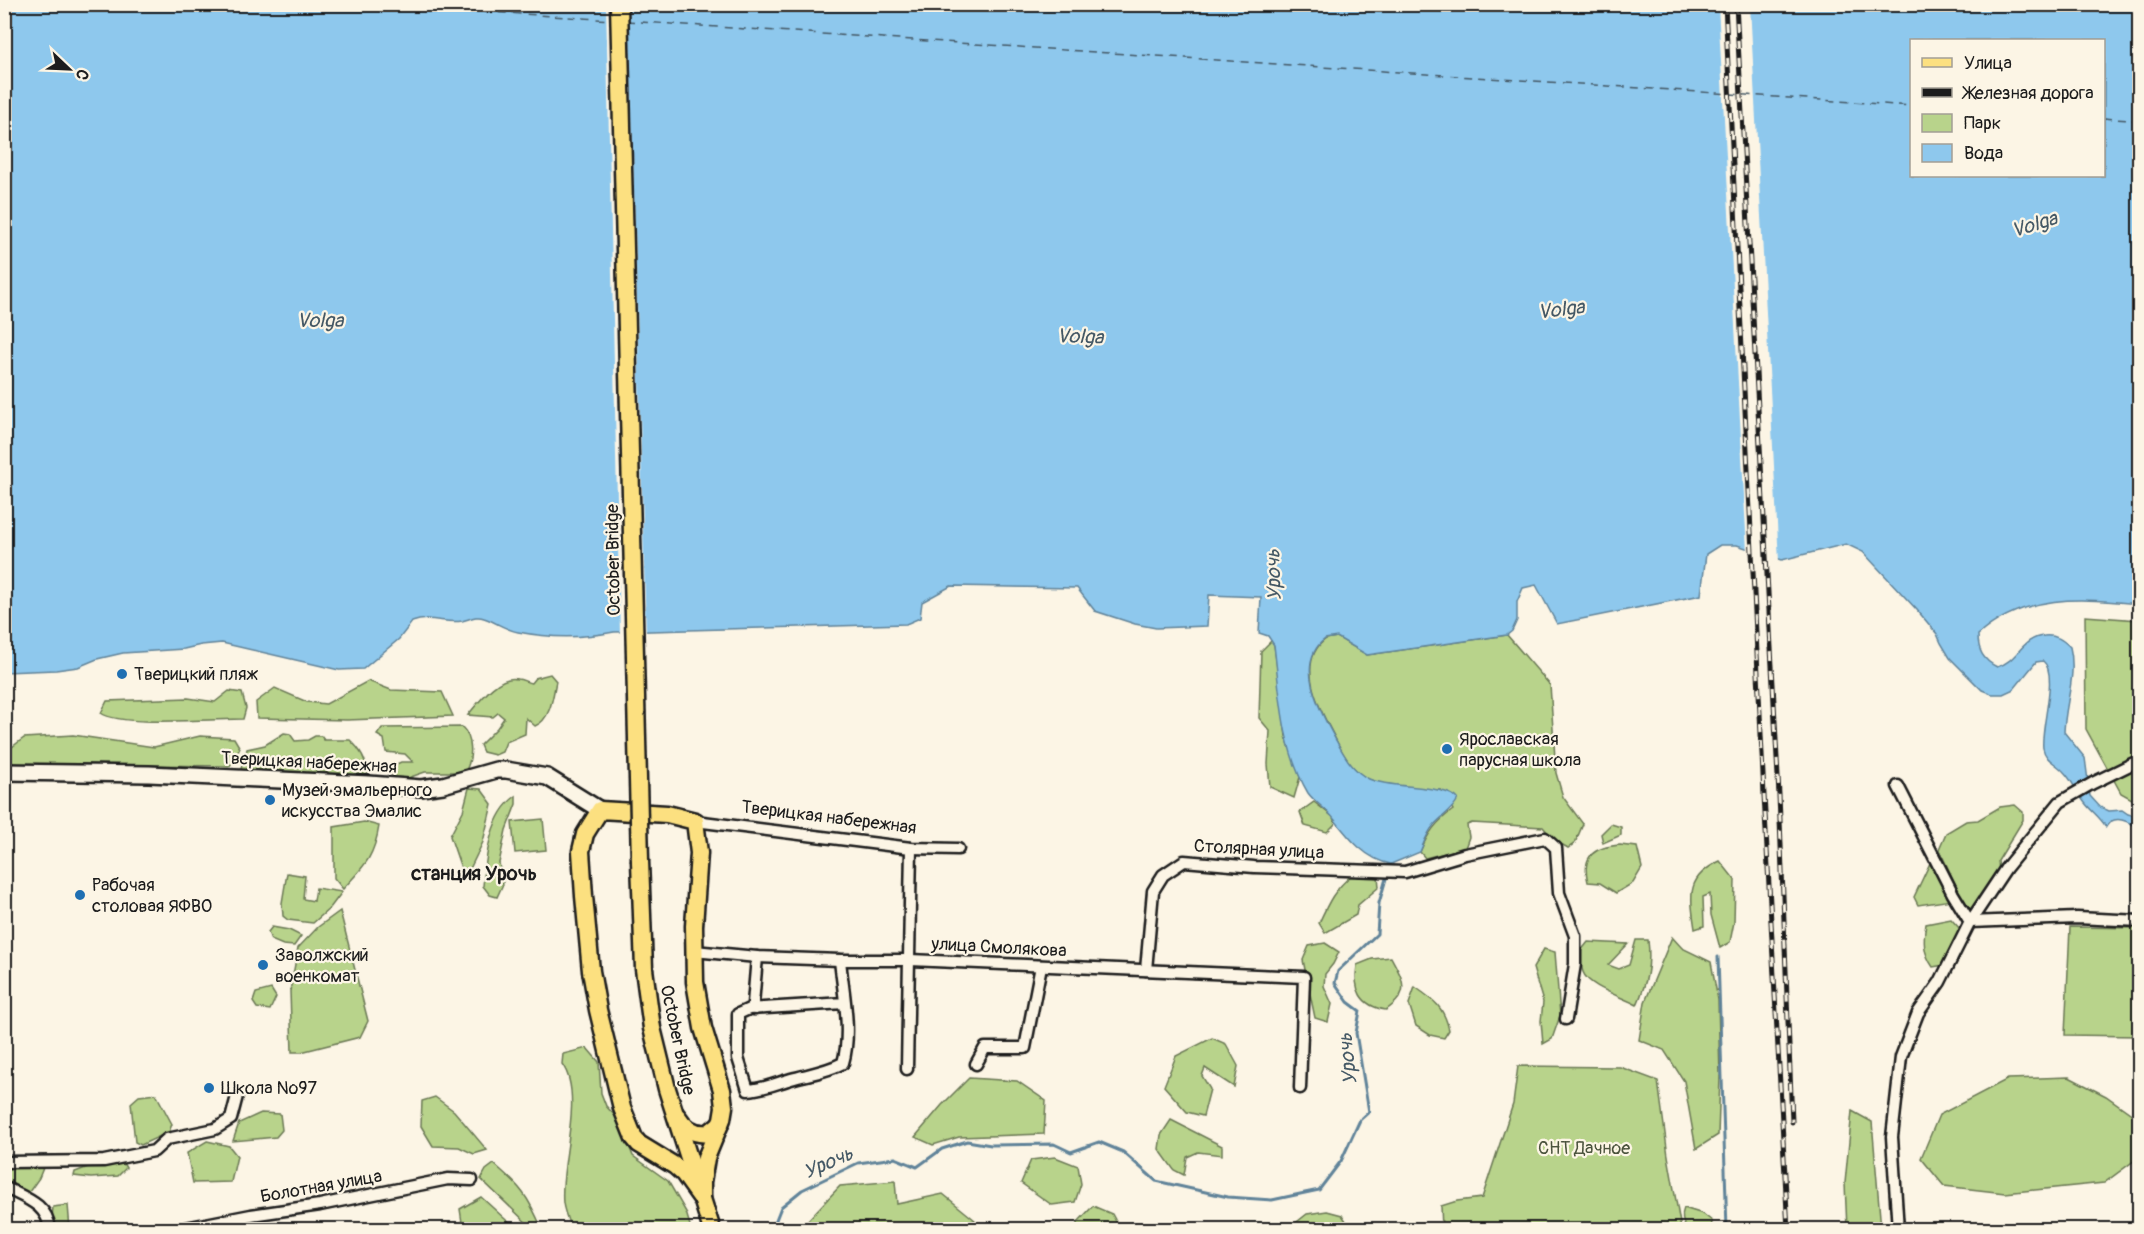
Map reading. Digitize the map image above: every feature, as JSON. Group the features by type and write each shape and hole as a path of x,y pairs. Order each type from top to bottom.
{"main road":[{"name":"October Bridge","path":"619,4 640,861 646,996 658,1058 712,1230"},
{"path":"600,810 667,814 695,821 699,859 694,951 698,1008 724,1098 722,1119 706,1158 702,1199 684,1173 667,1160 644,1148 634,1138 622,1108 591,971 581,851 585,834 600,810"},
{"path":"644,1148 657,1151 668,1146 675,1134 674,1111"},
{"path":"674,1111 685,1127 697,1133 709,1133 722,1119"}],"street":[{"path":"1898,1230 1892,1137 1901,1057 1918,1013 1940,982 1970,922 2007,868 2065,798 2139,760"},
{"name":"Тверицкая набережная","path":"4,772 149,774 421,788 443,785 496,770 506,770 547,777 600,810"},
{"path":"1898,786 1953,894 1970,922"},
{"name":"Тверицкая набережная","path":"695,821 911,848 958,849"},
{"name":"Столярная улица","path":"1146,970 1153,891 1163,875 1184,861 1254,867 1405,872 1465,854 1545,838 1556,848 1558,893 1575,936 1575,964 1566,1019"},
{"path":"907,1069 911,848"},
{"path":"1970,922 2077,918 2139,921"},
{"name":"улица Смолякова","path":"694,951 758,957 910,960 1304,977 1300,1088"},
{"path":"755,1009 753,1004 758,957"},
{"path":"840,960 847,1031 843,1063 831,1069 748,1090 738,1058 738,1014 755,1009 844,1003"},
{"path":"976,1064 985,1048 1025,1048 1041,966"},
{"path":"4,1162 104,1161 154,1151 167,1139 215,1129 231,1119 237,1096"},
{"name":"Болотная улица","path":"175,1230 251,1215 320,1205 448,1179 472,1180"},
{"path":"4,1187 37,1204 49,1217 50,1230"}],"green space":[{"path":"2085,616 2139,620 2139,803 2121,793 2086,729"},
{"name":"Ярославская парусная школа","path":"1507,635 1550,685 1556,773 1563,797 1583,824 1575,843 1568,848 1554,840 1543,827 1472,823 1467,825 1469,837 1465,848 1425,858 1420,852 1426,839 1433,828 1453,810 1441,790 1385,785 1368,779 1357,771 1340,748 1322,713 1313,687 1312,661 1317,649 1326,639 1337,637 1367,655"},
{"path":"1272,640 1286,736 1300,777 1294,798 1270,787 1268,764 1270,731 1259,718 1261,651"},
{"path":"550,674 556,681 545,718 535,726 526,718 525,734 506,742 502,752 495,755 483,752 480,745 504,718 498,713 493,717 468,715 478,703 503,681 521,679 531,683 535,678"},
{"path":"368,681 391,690 442,692 453,716 347,720 257,718 256,702 275,688 307,702 326,704"},
{"path":"229,691 242,693 246,708 243,719 147,721 127,720 101,713 107,701 188,698 215,702"},
{"path":"462,727 471,748 465,772 425,772 405,779 396,779 392,774 392,766 401,762 413,762 405,754 386,752 384,739 377,735 382,728"},
{"path":"284,733 290,734 295,741 308,740 315,736 321,736 324,740 350,740 363,756 367,776 350,779 240,772 247,749 265,745"},
{"path":"73,735 154,747 200,736 234,738 240,748 230,766 47,764 5,766 4,753 24,738"},
{"path":"469,788 481,789 492,804 483,842 467,875 461,868 450,836 463,811"},
{"path":"516,796 516,804 506,830 499,863 503,884 497,897 490,895 483,886 488,849 500,813"},
{"path":"1314,802 1333,817 1335,824 1327,832 1305,826 1300,812"},
{"path":"2015,805 2023,812 2023,820 1998,861 1999,871 1975,907 1968,911 1939,849 1946,833 1966,821 1978,820 2000,807"},
{"path":"543,819 546,850 515,853 512,822"},
{"path":"364,822 379,826 377,837 371,854 343,889 334,878 334,827"},
{"path":"1611,824 1621,827 1621,835 1603,843 1601,834"},
{"path":"1620,845 1637,847 1642,868 1633,883 1616,893 1600,883 1588,882 1587,865 1592,854 1603,848"},
{"path":"1720,861 1735,880 1734,922 1730,942 1720,948 1711,915 1710,894 1703,897 1704,926 1695,929 1692,897 1693,888 1701,874"},
{"path":"1931,861 1952,900 1918,905 1914,897"},
{"path":"287,873 305,876 303,899 314,901 316,888 342,892 330,908 313,923 288,920 283,916 282,903"},
{"path":"1353,874 1378,876 1379,887 1358,905 1356,915 1325,933 1319,923 1329,902"},
{"path":"340,911 368,1021 360,1037 301,1052 292,1052 290,991 298,948 318,927"},
{"path":"1951,919 1960,929 1944,965 1933,967 1927,957 1925,947 1926,924"},
{"path":"272,927 289,930 301,936 294,946 283,945 271,940 268,932"},
{"path":"2070,927 2139,928 2139,1036 2065,1035"},
{"path":"1672,937 1682,948 1711,962 1718,1000 1720,1077 1718,1135 1696,1149 1684,1081 1664,1050 1639,1040 1645,1002"},
{"path":"1636,940 1648,940 1649,957 1646,981 1637,1005 1599,987 1586,977 1582,970 1580,952 1588,942 1628,944 1608,965 1619,969 1629,965"},
{"path":"1325,943 1339,952 1325,974 1324,986 1332,1004 1328,1022 1315,1018 1303,960 1309,946"},
{"path":"1544,949 1555,952 1560,1016 1552,1039 1543,1044 1541,1021 1543,1002 1533,968"},
{"path":"1391,957 1403,986 1399,998 1386,1010 1370,1005 1364,1000 1358,989 1356,974 1357,965 1372,959"},
{"path":"1415,987 1433,1000 1444,1015 1449,1030 1444,1038 1430,1035 1416,1026 1409,1004"},
{"path":"271,989 276,997 270,1010 257,1008 253,1002 256,993"},
{"path":"1212,1038 1226,1044 1238,1066 1234,1087 1205,1068 1202,1076 1210,1089 1203,1116 1187,1112 1164,1086 1176,1056"},
{"path":"587,1048 599,1062 601,1093 606,1106 618,1119 633,1156 668,1181 686,1212 691,1229 571,1229 564,1206 563,1187 570,1131 571,1093 568,1077 562,1064 563,1054"},
{"name":"СНТ Дачное","path":"1518,1066 1620,1067 1658,1081 1681,1229 1442,1229 1441,1206 1457,1201 1482,1198 1513,1104"},
{"path":"2069,1077 2106,1096 2137,1118 2139,1123 2139,1157 2104,1183 2005,1193 1944,1186 1921,1158 1939,1115 2008,1079"},
{"path":"969,1078 1017,1081 1046,1101 1044,1134 959,1137 933,1145 915,1137"},
{"path":"156,1094 172,1124 169,1132 141,1145 135,1142 131,1103 139,1096"},
{"path":"435,1097 454,1111 487,1150 474,1154 459,1147 433,1146 421,1126 422,1101"},
{"path":"1852,1111 1872,1122 1881,1229 1847,1229 1845,1183"},
{"path":"261,1113 280,1114 282,1130 276,1137 233,1141 239,1123"},
{"path":"1171,1120 1222,1146 1222,1155 1198,1152 1187,1157 1184,1175 1174,1170 1159,1149 1161,1135"},
{"path":"207,1141 229,1146 237,1156 231,1182 193,1183 187,1153"},
{"path":"1055,1157 1078,1166 1081,1184 1075,1202 1052,1205 1021,1183 1031,1160"},
{"path":"123,1163 126,1168 118,1176 91,1178 74,1176 75,1172 91,1166"},
{"path":"494,1164 523,1193 542,1229 533,1229 481,1179 486,1170"},
{"path":"4,1166 43,1168 29,1192 20,1191 5,1183"},
{"path":"895,1181 897,1204 943,1194 975,1220 956,1230 812,1229 806,1222 840,1186"},
{"path":"481,1197 516,1229 463,1229 460,1209"},
{"path":"68,1205 70,1229 54,1229 53,1207"},
{"path":"1093,1206 1112,1214 1120,1229 1077,1229 1077,1223"},
{"path":"1684,1208 1703,1214 1712,1221 1711,1229 1688,1229 1684,1225"},
{"path":"1327,1211 1342,1215 1348,1224 1347,1229 1335,1229 1328,1226 1315,1229 1288,1229 1307,1214"}],"water":[{"name":"Volga","path":"4,5 2139,5 2139,604 2075,600 2034,605 1996,621 1978,635 1982,654 1997,667 2010,660 2036,637 2055,637 2070,647 2072,668 2064,732 2085,758 2090,796 2100,807 2109,811 2122,810 2139,817 2139,828 2122,820 2113,820 2106,827 2085,803 2067,775 2046,756 2043,739 2049,677 2043,661 2036,662 2014,689 2003,694 1992,694 1982,690 1950,658 1937,634 1863,552 1846,544 1782,560 1737,545 1720,545 1706,554 1701,595 1557,624 1536,585 1523,588 1517,602 1517,620 1512,631 1507,635 1367,655 1337,637 1325,639 1316,649 1311,660 1312,685 1326,722 1351,765 1369,779 1442,791 1458,799 1432,828 1420,852 1391,864 1374,858 1358,847 1331,815 1311,797 1299,776 1287,740 1274,645 1268,636 1259,633 1261,597 1209,595 1207,626 1156,628 1095,611 1077,588 951,586 922,602 920,618 906,624 614,632 566,636 518,632 481,617 456,622 425,619 412,622 399,639 363,669 339,670 222,643 184,649 123,653 97,659 78,667 5,672"}],"pier":[{"path":"606,4 629,5 646,635 620,635"},
{"path":"1718,5 1750,5 1779,562 1747,552"}],"waterway":[{"name":"Урочь","path":"772,1230 781,1207 802,1190 858,1163 895,1158 917,1167 942,1149 967,1141 991,1145 1054,1144 1071,1152 1099,1142 1123,1152 1156,1181 1228,1197 1272,1200 1319,1190 1341,1161 1360,1120 1369,1112 1356,1033 1360,1011 1348,1002 1335,983 1338,971 1377,934 1379,903 1387,875"},
{"path":"1718,957 1727,1230"}],"ferry route":[{"path":"373,4 612,20"},
{"path":"626,21 1910,106"},
{"path":"2105,118 2140,121"}],"railway":[{"path":"1725,4 1788,1230"},
{"path":"1736,4 1779,795 1792,1122"}],"place":[{"name":"Тверицкий пляж","path":"122,674"},
{"name":"Ярославская парусная школа","path":"1447,749"},
{"name":"Музей эмальерного искусства Эмалис","path":"270,800"},
{"name":"Рабочая столовая ЯФВО","path":"80,895"},
{"name":"Заволжский военкомат","path":"263,965"},
{"name":"Школа №97","path":"209,1088"}],"district":[{"name":"станция Урочь","path":"474,873"}]}
